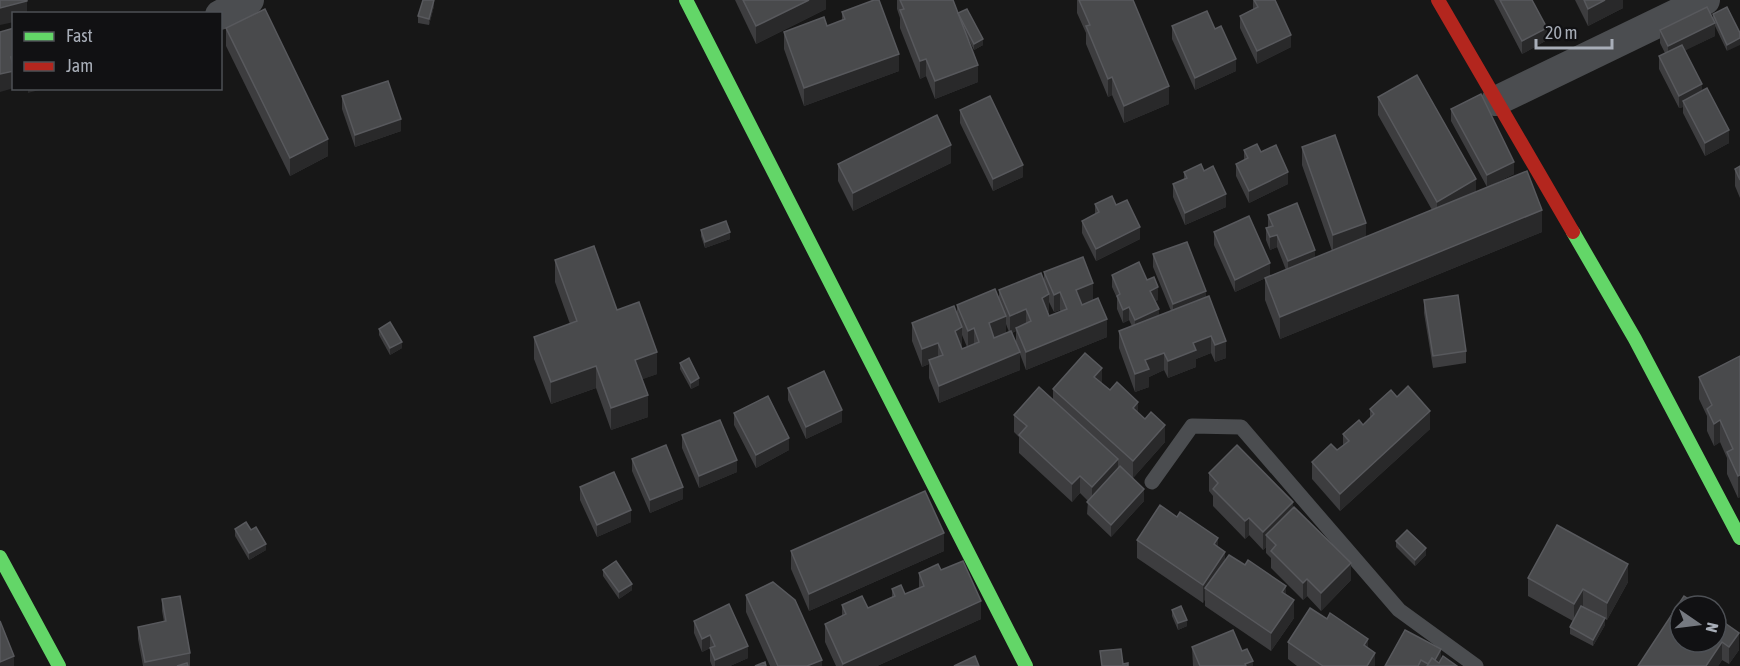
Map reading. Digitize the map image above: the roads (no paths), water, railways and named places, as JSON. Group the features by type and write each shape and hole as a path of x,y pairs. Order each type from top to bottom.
{"street":[{"path":"222,14 249,0"},
{"path":"686,0 789,197 867,356 1026,666"},
{"path":"1438,0 1635,339 1740,538"},
{"path":"1496,101 1705,0"},
{"path":"0,557 59,666"}],"lane":[{"path":"1152,482 1192,426 1241,427 1399,610 1476,666"}]}
